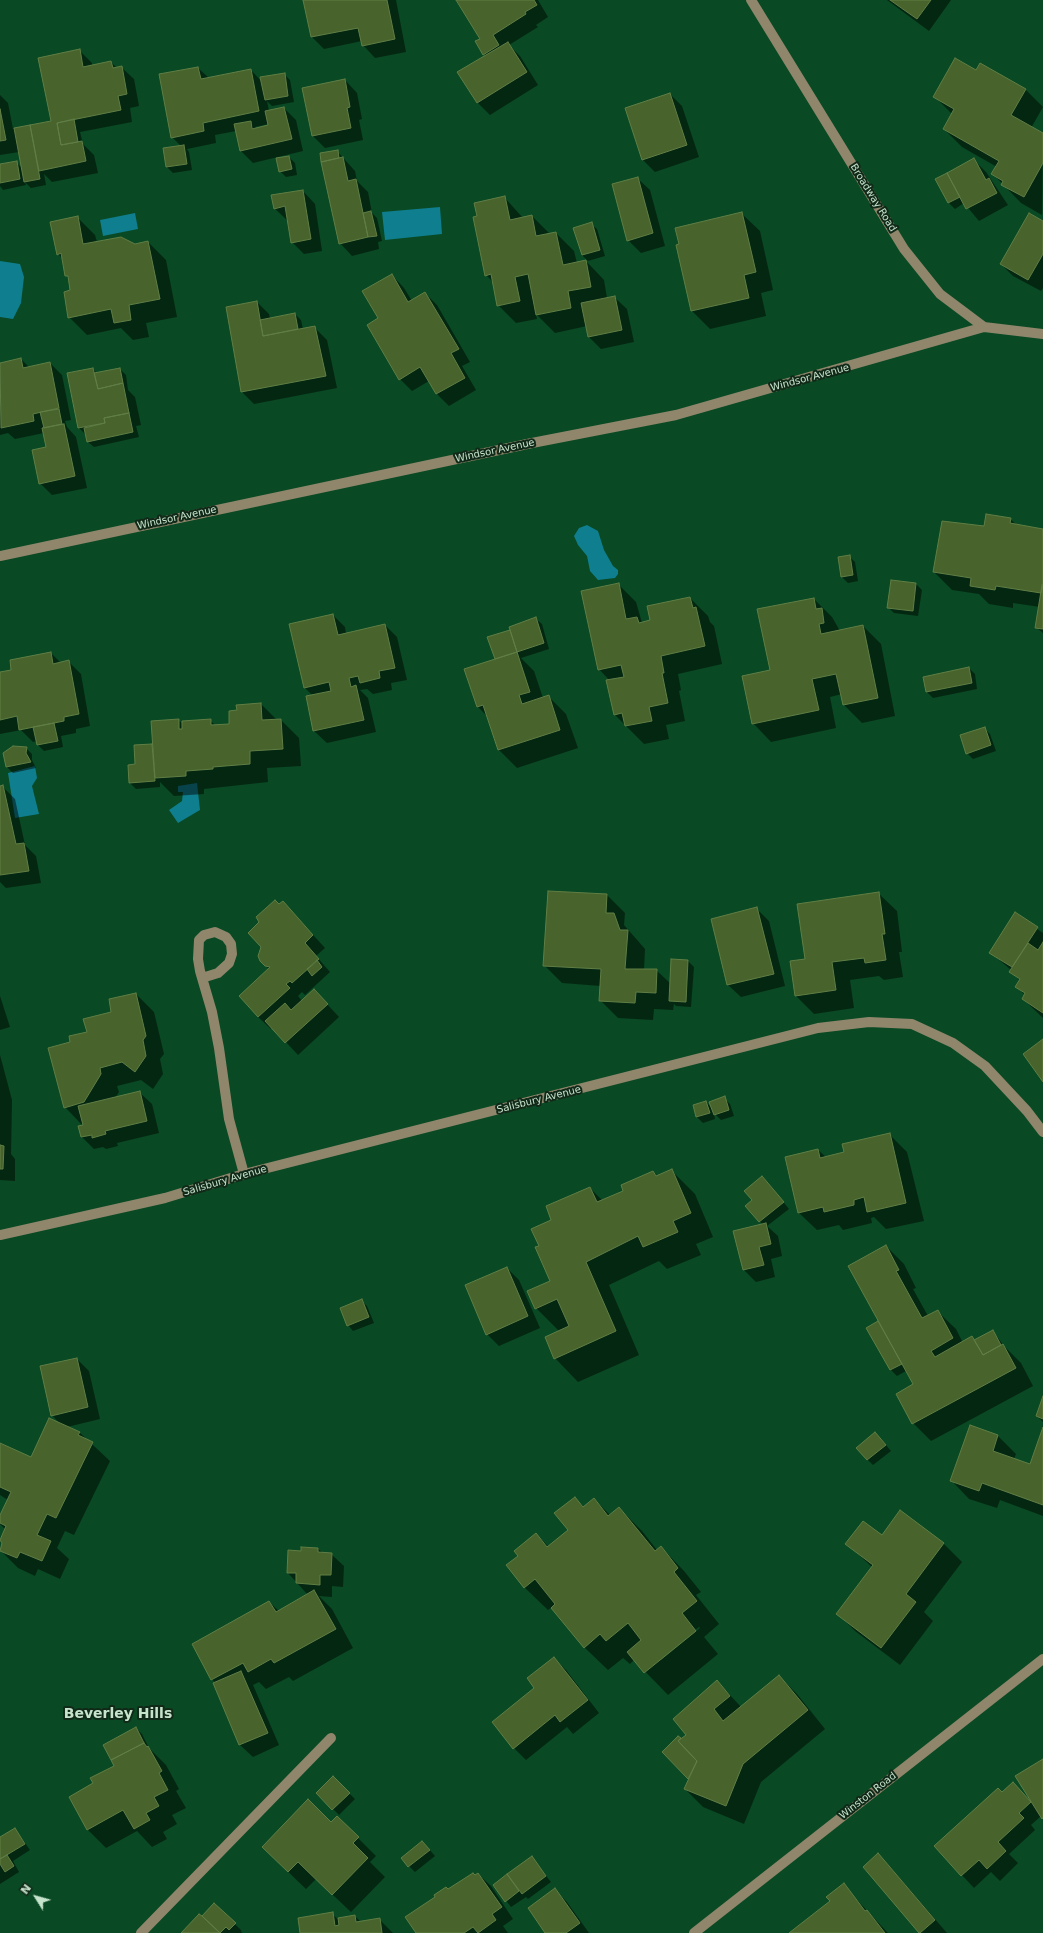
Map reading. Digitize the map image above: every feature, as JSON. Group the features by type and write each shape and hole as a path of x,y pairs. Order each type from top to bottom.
{"street":[{"name":"Broadway Road","path":"751,0 904,249 940,294 984,327"},
{"path":"984,327 1043,334"},
{"name":"Windsor Avenue","path":"0,556 517,446 676,415 984,327"},
{"path":"202,978 218,973 229,963 232,954 231,944 226,937 215,932 204,935 199,940 198,959 202,978 212,1012 219,1048 229,1119 244,1174"},
{"name":"Salisbury Avenue","path":"0,1235 165,1198 244,1174 818,1028 870,1022 912,1024 953,1043 985,1066 1027,1111 1043,1132"},
{"name":"Winston Road","path":"694,1933 1043,1659"},
{"path":"141,1933 331,1738"}],"water":[{"path":"440,207 442,234 385,240 382,212"},
{"path":"135,213 138,229 103,236 100,220"},
{"path":"0,261 20,264 24,277 21,303 13,319 0,317"},
{"path":"587,525 598,531 604,550 613,566 618,570 618,574 615,578 598,580 590,571 587,556 578,545 574,536 579,528"},
{"path":"35,766 37,778 32,786 39,814 15,818 8,773"},
{"path":"197,783 200,810 178,823 169,810 182,801 183,792 178,792 178,786"}],"building":[{"path":"303,0 387,0 395,39 362,46 358,28 311,37"},
{"path":"456,0 534,0 537,5 525,12 526,14 493,35 499,45 483,55 475,41 480,39"},
{"path":"890,0 931,0 917,19"},
{"path":"508,42 527,72 477,103 457,72"},
{"path":"80,49 83,67 111,61 113,68 122,66 127,94 118,96 121,110 57,123 61,145 82,141 86,161 39,171 30,125 51,121 38,58"},
{"path":"955,58 976,70 980,63 1026,89 1011,115 1043,133 1043,163 1024,197 1001,185 1003,181 991,174 999,161 943,129 954,109 933,97"},
{"path":"198,67 201,79 251,69 259,111 203,123 204,131 171,138 159,74"},
{"path":"285,73 288,96 265,100 260,77"},
{"path":"345,79 350,107 347,108 351,128 312,136 302,88"},
{"path":"670,93 687,145 642,160 625,108"},
{"path":"284,107 292,139 240,151 234,124 251,121 252,129 268,125 265,111"},
{"path":"0,109 6,140 0,141"},
{"path":"74,119 78,142 61,145 57,123"},
{"path":"30,125 40,179 24,182 14,128"},
{"path":"184,145 187,164 166,167 163,148"},
{"path":"338,150 339,158 321,162 320,153"},
{"path":"289,156 292,169 279,172 276,158"},
{"path":"343,157 348,181 356,179 368,237 339,244 321,162"},
{"path":"974,158 986,180 989,178 997,193 966,209 947,173"},
{"path":"17,161 20,179 0,183 0,164"},
{"path":"947,173 960,197 948,203 935,179"},
{"path":"638,177 653,233 627,241 612,184"},
{"path":"303,190 311,239 291,243 285,206 274,209 271,195"},
{"path":"505,196 510,220 532,215 536,236 556,232 563,265 586,260 591,287 568,291 571,308 536,315 528,274 515,277 520,301 497,306 491,274 485,276 473,217 477,216 474,203"},
{"path":"371,211 377,236 368,237 363,213"},
{"path":"742,212 756,272 744,275 749,298 691,311 676,245 679,244 675,228"},
{"path":"1029,213 1043,221 1043,254 1028,280 1000,264"},
{"path":"78,216 83,244 121,237 135,244 148,241 160,299 129,305 131,320 114,323 111,309 68,318 64,292 70,290 68,276 65,276 61,253 57,255 50,222"},
{"path":"592,222 600,250 582,255 573,228"},
{"path":"392,274 408,302 425,292 459,349 451,353 465,378 436,394 420,367 399,380 367,325 378,318 362,291"},
{"path":"615,296 622,330 588,337 581,303"},
{"path":"257,301 263,336 315,326 326,376 241,392 226,307"},
{"path":"295,313 298,329 263,336 260,320"},
{"path":"21,358 23,368 50,362 59,408 33,414 34,421 1,428 0,363"},
{"path":"93,368 98,389 123,383 129,413 104,418 105,423 78,428 67,373"},
{"path":"120,368 123,383 98,389 94,373"},
{"path":"59,409 62,424 44,428 40,412"},
{"path":"129,413 133,432 87,442 84,428 105,423 104,418"},
{"path":"64,424 75,476 39,484 32,450 46,447 42,428"},
{"path":"986,514 1011,518 1010,523 1043,529 1043,585 1041,593 996,586 995,590 970,586 971,578 933,572 942,521 984,526"},
{"path":"850,555 853,575 841,577 838,557"},
{"path":"891,580 916,583 913,611 887,608"},
{"path":"619,583 626,619 637,617 639,623 650,620 647,606 690,597 693,608 696,607 705,646 661,656 664,673 662,673 668,703 649,707 652,721 625,726 622,713 614,715 606,680 624,677 621,665 598,670 581,591"},
{"path":"1043,585 1043,629 1035,628"},
{"path":"814,598 816,609 822,608 824,623 819,624 821,634 863,625 878,698 843,705 836,674 812,679 819,710 752,724 742,676 770,670 757,609"},
{"path":"333,614 338,635 385,624 395,668 379,671 380,678 360,683 358,676 349,678 351,687 356,685 364,720 313,731 306,696 331,691 329,682 304,688 289,624"},
{"path":"536,617 544,643 517,652 509,627"},
{"path":"510,630 517,652 495,659 487,637"},
{"path":"51,652 53,664 69,660 79,714 64,717 64,721 19,730 17,716 0,720 0,672 11,670 10,660"},
{"path":"517,652 530,692 519,695 522,704 549,695 560,730 498,750 483,705 477,707 464,669"},
{"path":"969,667 972,683 926,692 923,677"},
{"path":"261,703 262,720 281,719 283,749 250,751 250,764 186,771 186,776 155,778 151,721 179,719 179,729 182,729 182,721 211,719 211,725 229,724 229,711 237,710 236,705"},
{"path":"54,723 58,741 37,745 33,727"},
{"path":"985,727 991,745 966,754 960,735"},
{"path":"152,744 155,781 129,783 128,765 135,764 134,745"},
{"path":"13,746 27,747 26,753 31,762 6,767 3,753"},
{"path":"3,785 16,844 24,843 29,871 0,875 0,786"},
{"path":"548,891 607,894 606,913 614,913 620,930 628,930 625,969 657,969 656,993 636,992 635,1003 599,1001 601,969 543,966"},
{"path":"879,892 885,934 882,934 886,960 865,963 864,958 832,962 836,990 795,996 790,961 805,959 797,904"},
{"path":"275,900 279,904 283,901 313,935 305,943 319,959 292,983 290,981 286,984 290,988 258,1017 239,996 270,967 265,966 260,961 258,956 261,947 248,933 259,922 256,917"},
{"path":"757,907 774,974 727,985 711,919"},
{"path":"1015,912 1038,927 1012,967 989,953"},
{"path":"1043,942 1043,1013 1022,999 1025,993 1015,987 1020,979 1009,972 1028,943 1038,950"},
{"path":"671,959 688,960 686,1002 669,1001"},
{"path":"317,960 322,967 312,976 307,969"},
{"path":"314,989 328,1004 285,1043 265,1021 285,1003 291,1010"},
{"path":"136,993 146,1036 143,1040 146,1056 135,1072 122,1062 100,1068 101,1074 84,1102 64,1108 48,1048 70,1042 69,1036 87,1032 83,1019 111,1012 109,999"},
{"path":"1043,1039 1043,1082 1023,1054"},
{"path":"140,1091 147,1121 105,1131 106,1134 92,1138 92,1135 81,1137 78,1126 83,1125 78,1106"},
{"path":"725,1096 729,1110 714,1115 709,1102"},
{"path":"706,1101 710,1113 696,1117 693,1105"},
{"path":"890,1133 906,1203 867,1212 864,1197 854,1200 854,1205 824,1212 823,1207 798,1213 785,1157 818,1149 820,1158 844,1152 842,1144"},
{"path":"0,1145 4,1146 3,1169 0,1169"},
{"path":"672,1169 691,1213 673,1221 678,1232 643,1247 638,1236 586,1262 616,1331 554,1359 545,1337 569,1326 557,1299 535,1309 527,1291 550,1281 535,1247 539,1246 531,1229 551,1220 546,1206 590,1187 597,1202 623,1191 621,1185 653,1171 656,1176"},
{"path":"762,1176 784,1202 759,1222 745,1206 752,1200 744,1191"},
{"path":"766,1223 771,1244 759,1247 764,1265 743,1270 733,1231"},
{"path":"886,1245 899,1270 896,1271 922,1318 938,1310 953,1338 931,1351 935,1357 972,1336 983,1355 1003,1344 1016,1368 912,1424 896,1394 913,1384 848,1266"},
{"path":"507,1267 528,1316 486,1335 465,1285"},
{"path":"362,1299 369,1317 347,1326 340,1308"},
{"path":"878,1321 902,1364 890,1370 866,1328"},
{"path":"993,1330 1001,1345 983,1355 974,1340"},
{"path":"77,1358 88,1407 51,1416 40,1366"},
{"path":"1043,1396 1043,1419 1036,1416"},
{"path":"49,1418 80,1432 78,1435 93,1442 56,1518 47,1514 37,1535 51,1541 42,1561 20,1552 17,1558 0,1551 2,1543 0,1540 6,1526 0,1523 0,1515 11,1492 0,1487 0,1443 31,1457"},
{"path":"970,1425 998,1435 993,1451 1030,1464 1043,1427 1043,1505 982,1483 979,1491 950,1481"},
{"path":"875,1432 886,1445 867,1460 856,1448"},
{"path":"575,1497 583,1507 594,1498 608,1516 619,1507 655,1551 661,1546 678,1568 674,1572 697,1601 682,1613 696,1631 644,1673 627,1652 641,1640 628,1623 606,1641 600,1634 584,1648 551,1608 555,1604 535,1579 524,1588 506,1565 518,1556 514,1551 536,1533 547,1547 568,1530 554,1513"},
{"path":"900,1510 944,1543 906,1594 916,1602 881,1648 836,1614 873,1565 845,1544 863,1521 882,1535"},
{"path":"301,1547 318,1548 318,1552 332,1553 331,1575 320,1575 320,1585 296,1583 296,1573 287,1573 288,1550 301,1551"},
{"path":"314,1590 336,1629 274,1663 271,1659 248,1672 243,1663 211,1680 192,1644 269,1601 276,1612"},
{"path":"554,1657 588,1700 560,1722 555,1715 513,1749 492,1722 534,1688 527,1678"},
{"path":"241,1671 268,1733 239,1745 213,1683"},
{"path":"779,1675 808,1710 743,1764 726,1806 684,1789 697,1761 678,1741 686,1735 673,1719 717,1680 730,1696 714,1709 723,1721"},
{"path":"136,1727 144,1743 111,1760 103,1745"},
{"path":"678,1736 681,1738 678,1741 697,1761 688,1779 662,1752"},
{"path":"144,1743 147,1747 148,1746 162,1771 159,1773 168,1790 154,1797 159,1806 146,1813 150,1820 134,1829 123,1810 87,1830 69,1797 93,1783 90,1778 114,1766 111,1760"},
{"path":"1043,1759 1043,1818 1042,1819 1015,1776"},
{"path":"333,1776 350,1793 332,1810 316,1793"},
{"path":"1013,1782 1031,1802 1019,1813 1024,1818 998,1842 1006,1851 987,1869 979,1860 961,1876 934,1846 998,1788 1002,1792"},
{"path":"308,1799 331,1822 337,1816 359,1837 353,1843 368,1858 332,1895 298,1862 288,1872 262,1847"},
{"path":"15,1828 25,1844 0,1859 0,1837"},
{"path":"422,1841 430,1850 408,1867 401,1858"},
{"path":"878,1853 935,1920 920,1933 863,1867"},
{"path":"7,1855 14,1866 5,1872 0,1864 0,1859"},
{"path":"532,1856 546,1876 522,1894 507,1874"},
{"path":"473,1873 475,1875 478,1873 502,1907 492,1914 496,1920 478,1933 473,1927 464,1933 416,1933 405,1917 435,1897 434,1895 446,1887 448,1889"},
{"path":"507,1874 519,1891 505,1902 493,1885"},
{"path":"844,1883 865,1911 867,1910 885,1933 789,1933 830,1901 826,1897"},
{"path":"555,1888 580,1923 566,1933 545,1933 528,1908"},
{"path":"214,1903 236,1923 229,1930 226,1927 220,1933 202,1916"},
{"path":"333,1912 335,1926 339,1925 338,1918 355,1915 356,1922 380,1918 382,1933 300,1933 298,1918"},
{"path":"199,1914 202,1916 220,1933 181,1933"}],"district":[{"name":"Beverley Hills","path":"118,1714"}]}
